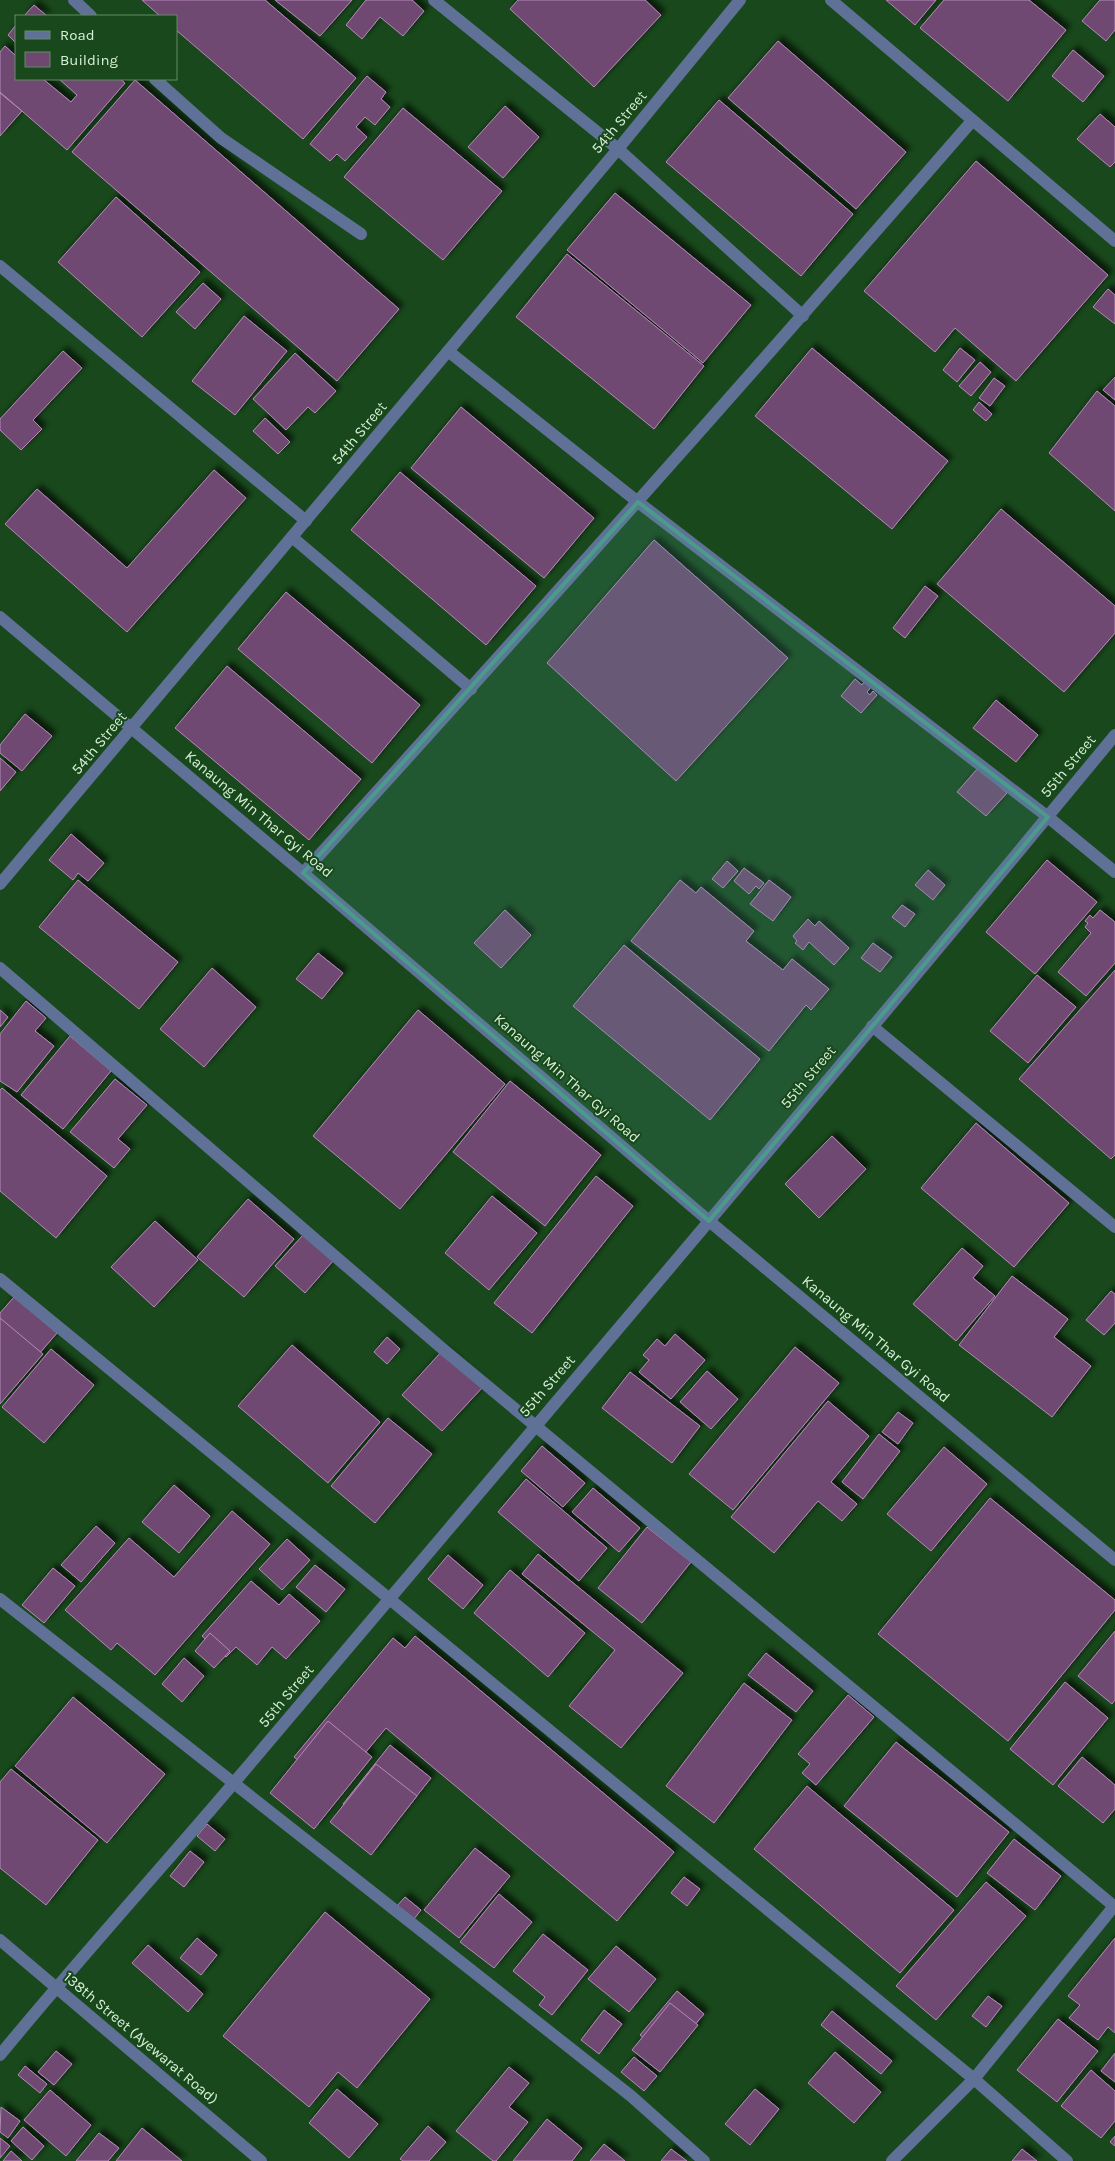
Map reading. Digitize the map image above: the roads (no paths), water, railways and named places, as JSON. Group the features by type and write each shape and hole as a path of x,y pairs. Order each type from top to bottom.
{"street":[{"path":"74,0 90,15"},
{"path":"434,0 618,149 803,316"},
{"name":"54th Street","path":"0,884 618,149 740,0"},
{"path":"831,0 972,122 1115,241"},
{"path":"157,80 220,138 361,234"},
{"path":"303,872 471,689 638,502 972,122"},
{"path":"0,266 306,521"},
{"path":"448,351 638,502 1048,817 1115,872"},
{"path":"292,537 471,689"},
{"name":"Kanaung Min Thar Gyi Road","path":"0,617 303,872 709,1221 1115,1560"},
{"name":"55th Street","path":"0,2054 234,1782 709,1221 1115,735"},
{"path":"0,968 534,1426 1115,1906 974,2079 892,2161"},
{"path":"872,1026 1115,1227"},
{"path":"0,1278 974,2079 1067,2161"},
{"path":"0,1599 631,2096 704,2161"},
{"name":"138th Street (Ayewarat Road)","path":"0,1940 260,2161"}]}
